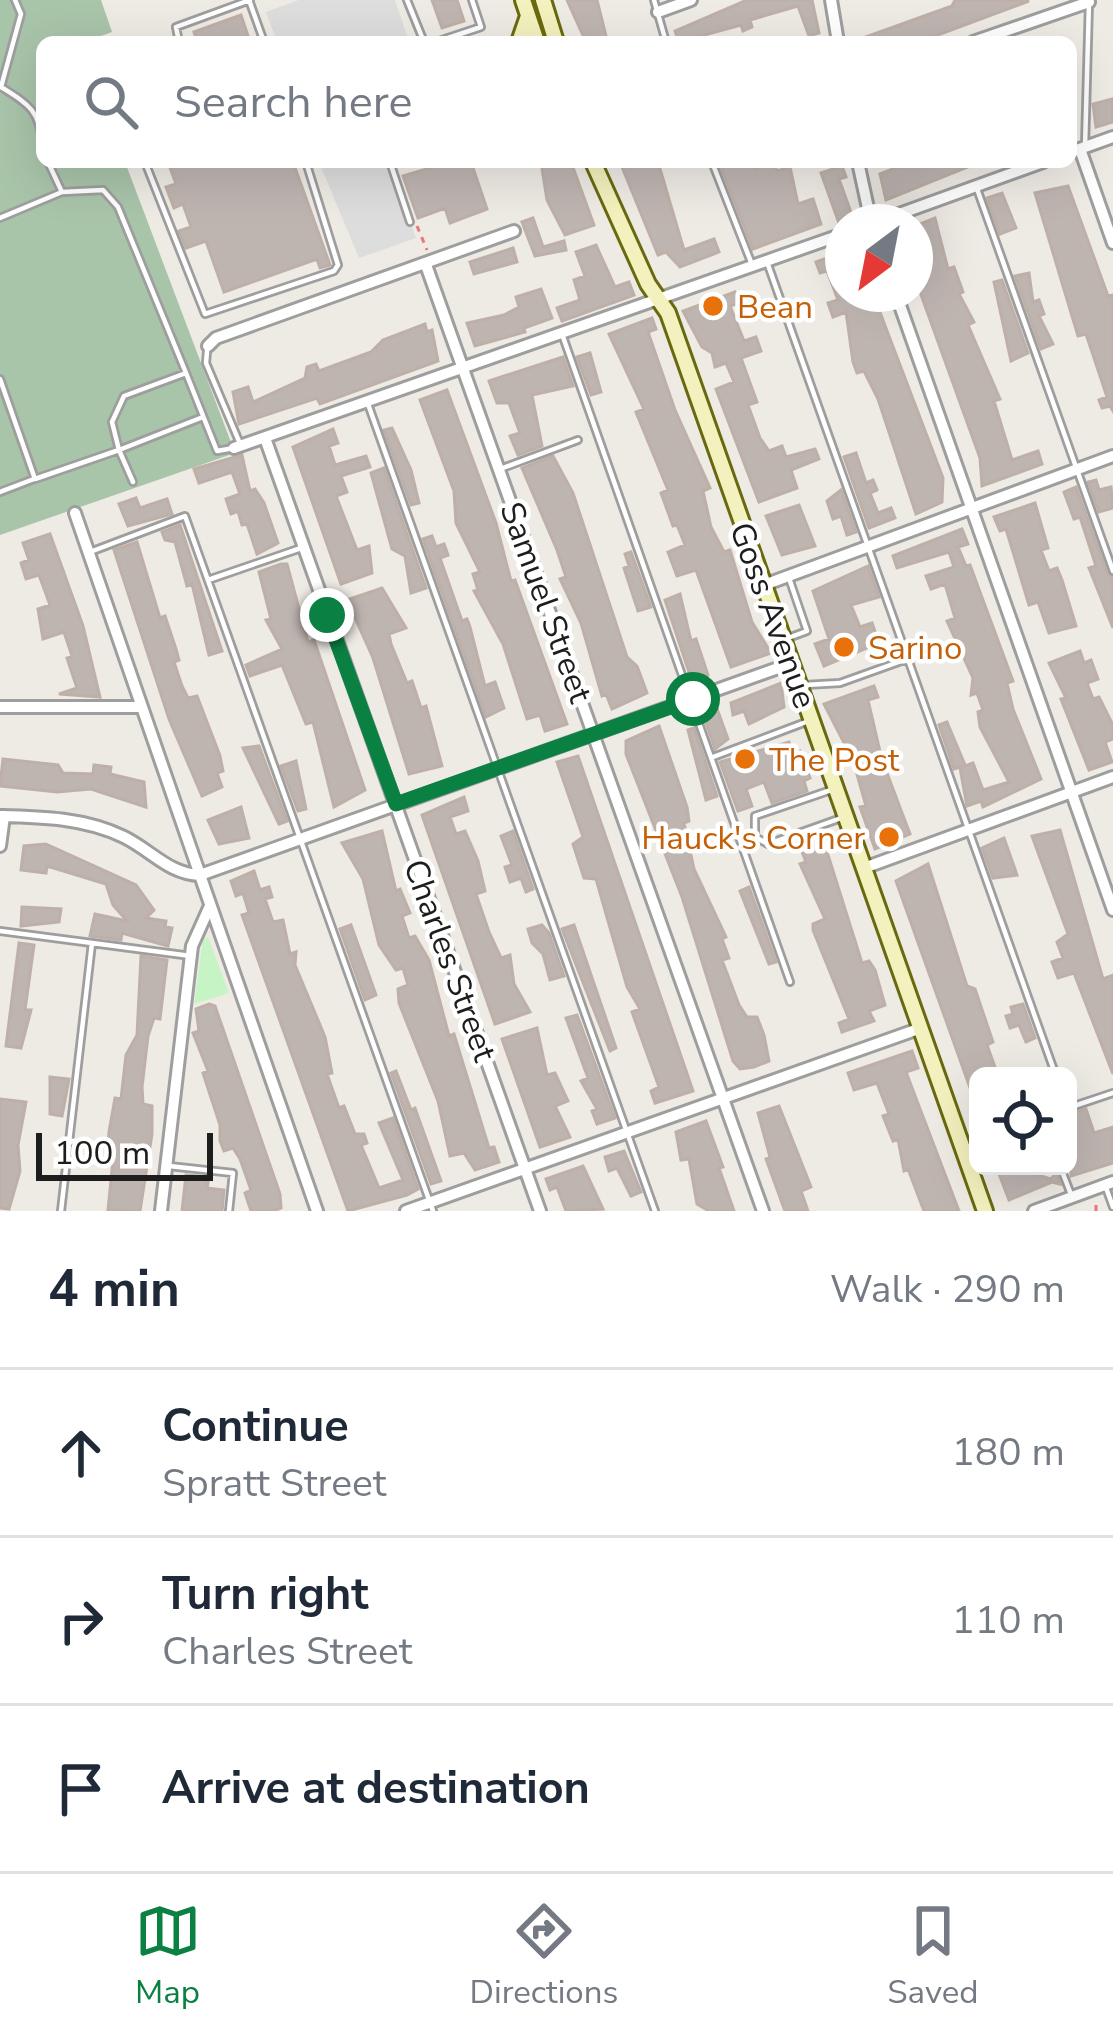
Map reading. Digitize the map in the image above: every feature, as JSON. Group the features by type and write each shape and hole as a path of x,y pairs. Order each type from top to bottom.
{"main road":[{"path":"523,0 535,36"},
{"path":"543,0 553,36"},
{"path":"521,36 528,16"},
{"name":"Goss Avenue","path":"596,168 658,301 668,313 985,1211"}],"street":[{"path":"656,6 691,0"},
{"path":"831,0 837,36"},
{"path":"991,36 1089,1"},
{"path":"1113,136 1079,149 1113,243"},
{"path":"860,168 870,204"},
{"path":"925,204 1026,168"},
{"path":"208,346 216,338 514,231"},
{"path":"237,447 825,241"},
{"name":"Samuel Street","path":"429,264 763,1211"},
{"path":"902,312 1113,910"},
{"name":"Charles Street","path":"265,437 540,1211"},
{"path":"764,585 1113,456"},
{"path":"75,513 317,1211"},
{"path":"0,847 2,816 92,825 125,838 177,874 200,875 792,664"},
{"path":"0,706 142,707"},
{"path":"864,868 1113,777"},
{"path":"161,1211 191,956 210,906"},
{"path":"406,1211 432,1207 921,1028"},
{"path":"1034,1211 1109,1184"}],"lane":[{"path":"15,0 21,14 1,88 36,112"},
{"path":"178,36 176,27 249,0 262,36"},
{"path":"407,0 422,36"},
{"path":"454,36 481,27 472,0"},
{"path":"1079,149 1089,1"},
{"path":"656,6 664,36"},
{"path":"52,168 62,191"},
{"path":"147,168 206,314 338,265 308,168"},
{"path":"392,168 410,222"},
{"path":"714,168 753,268"},
{"path":"976,186 1113,571"},
{"path":"0,218 62,191 104,190 118,207 217,451 237,447 206,363 208,346"},
{"path":"767,262 1053,1067"},
{"path":"562,334 790,982"},
{"path":"133,482 112,422 124,396 186,373"},
{"path":"0,379 34,479"},
{"path":"368,404 655,1211"},
{"path":"0,492 203,417"},
{"path":"500,469 578,440"},
{"path":"88,552 185,515 432,1207"},
{"path":"208,580 304,547"},
{"path":"783,640 807,631 788,576"},
{"path":"800,687 814,681 836,685 907,659"},
{"path":"713,757 812,720"},
{"path":"735,822 836,789"},
{"path":"751,820 755,837 768,844 846,817"},
{"path":"0,931 191,956"},
{"path":"61,1211 92,944"},
{"path":"1077,1105 1113,1093"},
{"path":"166,1166 232,1173 229,1211"},
{"path":"1063,1175 1072,1197"},
{"path":"1109,1184 1113,1207"}],"path":[{"path":"410,222 429,264"},
{"path":"1096,1203 1096,1211"}],"green space":[{"path":"0,0 101,0 112,32 36,36 36,168 127,168 235,453 0,535"},
{"path":"208,937 229,993 194,1004 203,939"}],"shaded area":[{"path":"299,0 395,0 407,36 275,36 266,12"},
{"path":"322,168 390,168 416,238 359,258"}],"building":[{"path":"432,0 457,0 464,21 442,28"},
{"path":"567,0 597,0 606,36 583,36"},
{"path":"747,0 812,0 819,33 809,36 798,6 750,20 752,27 743,31 741,25 701,36 677,36 675,31"},
{"path":"955,0 1029,1 935,36 869,36 952,6"},
{"path":"241,15 248,36 195,36 194,32"},
{"path":"1112,99 1113,122 1096,127 1093,104"},
{"path":"170,168 295,168 330,265 320,268 317,259 224,292 206,241 186,248 179,231 191,227 183,204 174,208 166,187 176,184"},
{"path":"430,168 473,168 487,209 450,223 445,208 418,218 403,176"},
{"path":"542,168 573,168 594,225 565,235 547,200"},
{"path":"622,168 660,168 684,250 714,239 719,252 680,267 666,252 658,255"},
{"path":"721,168 790,168 798,204 813,199 821,224 753,249"},
{"path":"843,168 846,177 839,179 848,204 832,204 821,173"},
{"path":"896,168 965,168 886,200 880,174"},
{"path":"1068,186 1108,296 1113,295 1113,411 1110,406 1102,408 1099,400 1107,397 1086,334 1078,336 1035,193"},
{"path":"1002,193 1016,228 1000,234 987,198"},
{"path":"533,218 543,247 564,241 566,250 535,256 522,222"},
{"path":"933,219 948,269 954,267 963,292 959,294 974,322 968,325 1000,399 994,401 1012,460 1038,451 1042,464 982,486 980,458 927,312 933,312"},
{"path":"596,245 615,287 629,282 634,295 562,321 557,308 580,300 574,280 585,276 576,252"},
{"path":"513,248 517,262 474,274 470,262"},
{"path":"1029,273 1033,302 1039,300 1044,314 1039,316 1053,344 1041,349 1015,276"},
{"path":"1002,280 1028,353 1011,361 994,282"},
{"path":"541,289 552,318 524,328 525,332 475,346 467,323 504,315 519,307 516,297"},
{"path":"735,292 739,303 730,306 744,341 756,337 761,351 741,358 757,402 748,405 760,438 769,451 782,446 786,457 815,449 819,459 791,470 797,488 759,502 716,389 734,382 726,363 715,367 712,353 702,347 683,311"},
{"path":"846,312 880,312 943,478 942,502 916,514 878,399 864,371 857,373"},
{"path":"652,318 656,329 648,332 675,410 710,488 703,491 711,527 724,552 730,550 752,622 771,653 731,667 696,570 677,576 668,552 685,545 677,525 673,526 661,493 668,490 636,412 644,409 609,334"},
{"path":"425,324 427,332 432,330 438,361 320,404 317,398 239,424 233,392 248,387 253,402 305,378 307,367 316,364 319,371 371,352 383,340"},
{"path":"590,353 601,392 591,395 577,357"},
{"path":"563,357 573,386 532,395 542,446 518,455 510,436 520,433 509,403 497,403 489,381"},
{"path":"447,390 496,523 511,581 515,580 567,724 545,731 540,715 527,719 503,644 474,591 478,590 473,574 480,572 456,523 454,491 420,400"},
{"path":"392,428 411,470 419,503 411,505 384,430"},
{"path":"333,429 338,443 329,446 335,465 366,456 370,467 341,476 347,492 336,496 357,550 369,546 372,573 341,584 293,447"},
{"path":"856,453 866,483 873,480 877,490 870,493 878,513 891,508 895,518 869,528 844,457"},
{"path":"242,455 250,491 255,489 264,503 278,543 257,554 247,524 242,525 238,511 231,514 226,499 240,494 232,472 199,483 194,469"},
{"path":"553,456 573,493 627,657 637,666 647,693 612,709 606,694 602,696 581,623 560,579 566,577 557,550 522,468"},
{"path":"384,468 426,588 411,593 405,556 392,549 371,473"},
{"path":"1096,480 1099,490 1111,487 1113,508 1099,512 1088,482"},
{"path":"1076,487 1107,573 1113,578 1113,628 1089,568 1096,566 1080,517 1074,519 1064,492"},
{"path":"841,490 856,532 847,535 841,516 833,519 827,501"},
{"path":"136,498 140,508 167,499 172,514 128,526 119,504"},
{"path":"1035,503 1048,548 1041,550 1049,571 1057,568 1076,626 1049,633 1038,602 1029,605 1006,529 1000,531 994,517"},
{"path":"799,505 815,546 782,555 766,516"},
{"path":"180,525 222,651 209,655 192,584 187,586 175,542 165,540 162,532"},
{"path":"962,529 968,544 958,547 966,566 970,565 1013,681 1007,683 1013,709 1041,779 983,807 981,801 967,806 960,768 973,763 983,790 1009,782 980,727 978,712 983,710 977,693 971,695 973,678 947,621 955,618 945,584 931,589 926,576 954,567 949,552 897,568 893,556"},
{"path":"50,534 83,626 100,697 59,694 77,688 67,658 72,656 64,632 43,639 38,609 50,605 39,575 26,579 21,563 29,560 23,543"},
{"path":"432,536 436,547 444,544 448,555 440,558 462,621 467,619 470,627 485,686 495,682 504,708 486,717 423,539"},
{"path":"137,542 160,618 165,616 176,649 179,660 174,662 182,686 188,698 197,696 220,756 223,771 217,773 222,787 202,796 169,719 114,550"},
{"path":"631,552 651,607 638,611 624,568 629,566 625,554"},
{"path":"287,564 308,642 314,640 365,790 334,807 313,722 306,724 282,665 250,676 246,665 282,649 266,620 271,619 259,572"},
{"path":"868,566 879,597 851,605 860,627 872,623 879,643 824,666 815,644 829,639 813,591"},
{"path":"382,588 406,628 389,634 391,644 421,708 426,706 442,766 409,774 373,658 347,600"},
{"path":"680,594 691,641 696,639 708,675 692,681 665,600"},
{"path":"1080,651 1084,663 1091,660 1098,679 1087,683 1093,699 1099,697 1113,725 1113,739 1105,742 1112,762 1089,770 1061,699 1066,698 1049,663"},
{"path":"781,683 784,707 749,724 744,711 733,715 731,703"},
{"path":"874,686 878,697 868,700 882,760 910,834 875,849 860,807 866,806 853,760 824,704"},
{"path":"716,706 728,739 715,749 702,711"},
{"path":"947,722 965,765 954,769 939,725"},
{"path":"659,726 687,807 689,821 684,823 694,869 726,937 722,939 729,958 722,960 739,1005 747,1017 757,1017 764,1035 769,1061 754,1067 740,1069 733,1061 682,897 626,754 626,741"},
{"path":"694,728 717,796 706,800 688,730"},
{"path":"789,742 793,754 800,751 810,778 804,781 807,791 772,803 764,782 746,789 752,806 738,811 720,762"},
{"path":"259,746 287,821 279,824 243,748"},
{"path":"578,756 693,1091 655,1103 651,1091 659,1087 632,1012 640,1009 627,987 596,879 584,878 573,844 583,837 557,762"},
{"path":"3,759 58,765 63,773 93,774 94,765 111,767 110,774 144,782 146,807 91,789 57,792 0,786"},
{"path":"296,761 306,809 298,811 281,766"},
{"path":"464,797 468,811 450,817 456,834 465,831 478,861 485,891 476,894 489,932 501,958 510,955 514,984 530,1012 495,1024 422,815"},
{"path":"241,807 249,838 219,844 208,820"},
{"path":"1060,830 1103,979 1113,975 1113,1074 1074,973 1058,978 1052,962 1063,958 1057,942 1068,934 1032,836"},
{"path":"382,831 396,891 400,889 410,913 402,916 409,938 415,936 429,960 449,1036 454,1034 489,1148 494,1147 499,1162 475,1170 464,1153 450,1156 438,1101 399,1003 398,989 408,985 403,968 396,970 379,945 363,879 342,843"},
{"path":"513,831 533,889 526,892 521,878 510,882 505,867 512,865 501,836"},
{"path":"1004,838 1017,875 993,878 982,848"},
{"path":"823,839 862,963 869,961 875,970 885,1005 869,1011 874,1021 842,1032 839,1023 849,1019 813,930 813,924 825,919 800,864 806,862 800,847"},
{"path":"46,844 136,885 154,910 146,918 166,921 165,927 172,928 168,946 122,933 121,940 90,936 95,914 127,921 113,905 106,884 47,866 46,873 21,870 24,846"},
{"path":"928,864 967,986 975,989 993,1042 987,1045 995,1067 969,1067 969,1085 896,881"},
{"path":"254,871 260,890 269,887 272,897 265,899 273,922 283,920 290,954 296,952 295,965 325,1037 332,1073 327,1074 339,1108 344,1106 355,1134 364,1134 367,1143 361,1145 379,1188 403,1180 379,1123 393,1118 418,1189 407,1195 348,1211 242,915 249,913 243,893 236,896 231,881"},
{"path":"749,887 776,962 769,964 740,891"},
{"path":"22,907 61,909 59,922 21,926"},
{"path":"351,925 376,995 365,1000 340,929"},
{"path":"542,925 564,976 550,980 543,954 532,943 528,929"},
{"path":"574,925 616,1048 610,1051 562,929"},
{"path":"19,943 34,945 25,1010 31,1010 21,1048 6,1046"},
{"path":"141,956 167,960 160,1019 154,1018 148,1036 142,1087 143,1104 152,1106 152,1134 140,1211 108,1210 113,1160 107,1159 109,1132 115,1098 121,1099 126,1055 137,1035"},
{"path":"1023,1004 1035,1038 1026,1042 1019,1025 1010,1028 1006,1016 1013,1014 1011,1007"},
{"path":"215,1006 280,1194 281,1208 273,1211 251,1211 245,1193 251,1190 240,1159 233,1148 224,1151 220,1141 220,1125 203,1073 208,1071 193,1033 199,1031 196,1009"},
{"path":"577,1015 615,1118 597,1124 592,1111 597,1109 581,1081 588,1078 566,1018"},
{"path":"537,1028 547,1075 555,1073 568,1101 555,1106 570,1137 540,1147 502,1039"},
{"path":"912,1051 918,1068 906,1072 959,1211 924,1211 908,1169 904,1171 898,1139 893,1141 883,1116 889,1114 877,1083 854,1090 848,1073"},
{"path":"396,1071 441,1181 431,1184 391,1073"},
{"path":"50,1077 69,1079 62,1116 50,1114"},
{"path":"0,1099 26,1102 18,1145 20,1171 9,1209 0,1208"},
{"path":"779,1106 811,1187 801,1191 808,1211 785,1211 766,1159 770,1157 758,1113"},
{"path":"1086,1109 1094,1133 1113,1127 1113,1163 1077,1174 1077,1112"},
{"path":"706,1121 734,1211 709,1211 697,1204 689,1159 681,1160 676,1132"},
{"path":"624,1151 641,1192 631,1196 617,1168 609,1171 605,1157"},
{"path":"583,1166 603,1209 566,1211 557,1187 550,1190 546,1179"},
{"path":"186,1175 209,1177 207,1188 224,1190 222,1211 182,1211"},
{"path":"999,1175 1051,1179 1057,1175 1060,1184 1052,1182 1009,1200"}],"place":[{"name":"Bean","path":"713,306"},
{"name":"Sarino","path":"844,647"},
{"name":"The Post","path":"745,759"},
{"name":"Hauck's Corner","path":"889,837"}],"route":[{"path":"327,615 396,804 693,699"}]}
